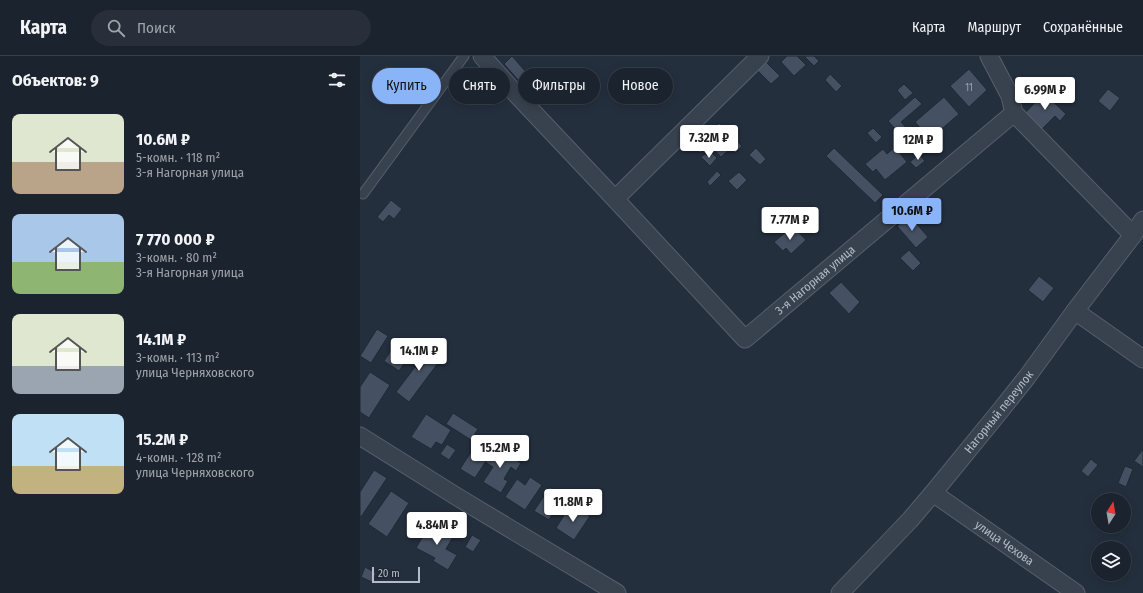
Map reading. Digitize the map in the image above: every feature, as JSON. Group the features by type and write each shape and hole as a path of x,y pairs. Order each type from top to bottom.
{"street":[{"path":"482,56 521,100 615,199 760,56"},
{"path":"989,56 1010,96 1014,112 1133,235"},
{"name":"3-я Нагорная улица","path":"615,199 745,339 1014,112"},
{"name":"Нагорный переулок","path":"840,593 905,525 1000,411 1027,377 1143,220"},
{"path":"1075,311 1143,360"},
{"path":"360,436 459,498 617,593"},
{"name":"улица Чехова","path":"933,493 1076,593"}],"lane":[{"path":"363,194 464,56"}],"building":[{"path":"512,56 522,68 518,68 518,80 510,71 510,68 508,68 504,64"},
{"path":"787,56 797,56 806,65 794,76 781,62"},
{"path":"814,56 819,61 814,66 805,57"},
{"path":"766,62 780,76 771,84 757,70"},
{"path":"969,69 987,90 969,107 950,86"},
{"path":"830,74 842,86 836,92 825,80"},
{"path":"904,84 913,93 905,100 897,90"},
{"path":"1108,89 1120,98 1110,111 1098,101"},
{"path":"1044,93 1066,114 1060,121 1055,116 1042,129 1025,113"},
{"path":"915,97 922,104 901,122 919,142 912,148 888,121"},
{"path":"944,97 959,114 930,139 915,122"},
{"path":"719,123 742,146 735,153 731,148 721,157 703,138"},
{"path":"873,128 882,137 876,143 867,133"},
{"path":"691,136 704,149 700,153 687,140"},
{"path":"895,147 907,162 885,180 876,169 873,172 865,164 883,149 887,154"},
{"path":"756,148 766,159 760,165 749,155"},
{"path":"834,148 883,195 875,203 826,156"},
{"path":"711,152 717,158 710,166 701,157 705,154 707,156"},
{"path":"919,154 925,161 916,168 910,162"},
{"path":"717,171 721,175 710,186 707,182"},
{"path":"739,172 747,180 737,190 728,181"},
{"path":"925,198 937,211 926,221 914,207"},
{"path":"391,200 402,209 394,219 389,215 383,222 377,217"},
{"path":"909,215 928,237 916,248 897,226"},
{"path":"795,228 806,240 791,254 786,248 783,251 774,242 787,231 789,233"},
{"path":"909,250 921,263 913,271 900,258"},
{"path":"1039,276 1054,288 1043,302 1028,290"},
{"path":"841,282 860,302 849,314 829,293"},
{"path":"377,329 388,336 371,363 360,356"},
{"path":"419,342 441,359 409,402 396,392 415,367 419,371 425,363 411,353"},
{"path":"394,346 409,356 399,371 384,361"},
{"path":"370,372 390,385 369,418 360,412 360,387"},
{"path":"453,413 478,429 471,440 446,424"},
{"path":"426,414 451,430 442,445 436,442 431,449 411,437"},
{"path":"447,444 456,450 449,460 440,454"},
{"path":"495,447 521,463 516,471 511,467 504,479 508,481 501,493 483,482 493,467 485,462"},
{"path":"473,449 488,458 475,478 460,469"},
{"path":"1143,449 1143,467 1134,461"},
{"path":"1091,459 1098,465 1088,477 1081,471"},
{"path":"1125,466 1133,469 1126,487 1118,483"},
{"path":"374,470 387,478 361,517 360,492"},
{"path":"530,477 542,485 525,510 505,497 517,479 525,485"},
{"path":"550,487 564,496 549,520 534,511"},
{"path":"391,491 409,503 387,537 368,524"},
{"path":"577,508 590,516 574,540 556,528 568,509 574,513"},
{"path":"430,524 453,537 446,549 457,555 448,570 433,561 435,558 416,548"},
{"path":"472,535 481,540 473,552 465,547"},
{"path":"365,567 376,573 372,582 361,577"}]}
